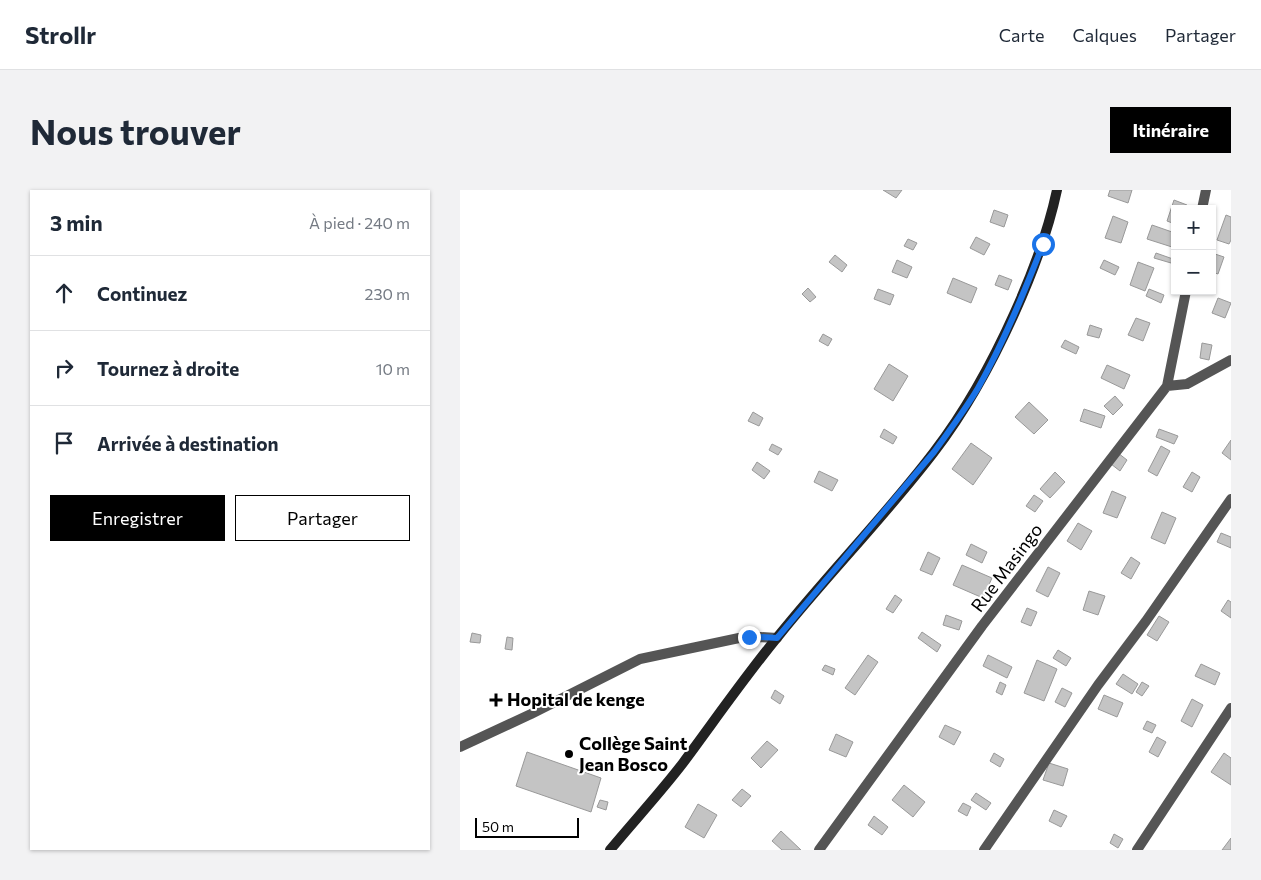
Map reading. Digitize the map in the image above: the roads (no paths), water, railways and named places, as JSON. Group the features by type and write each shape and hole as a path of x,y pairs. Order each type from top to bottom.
{"main road":[{"path":"610,850 681,765 777,638 934,452 954,425 977,389 1001,345 1043,244 1057,190"}],"street":[{"path":"1203,205 1206,190"},
{"name":"Rue Masingo","path":"819,850 982,626 1167,386 1185,295"},
{"path":"1167,386 1187,384 1231,360"},
{"path":"984,850 1231,498"},
{"path":"460,747 531,714 640,659 739,638 777,638"},
{"path":"1137,850 1231,708"}],"place":[{"name":"Hopital de kenge","path":"496,700"},
{"name":"Collège Saint Jean Bosco","path":"569,754"}]}
